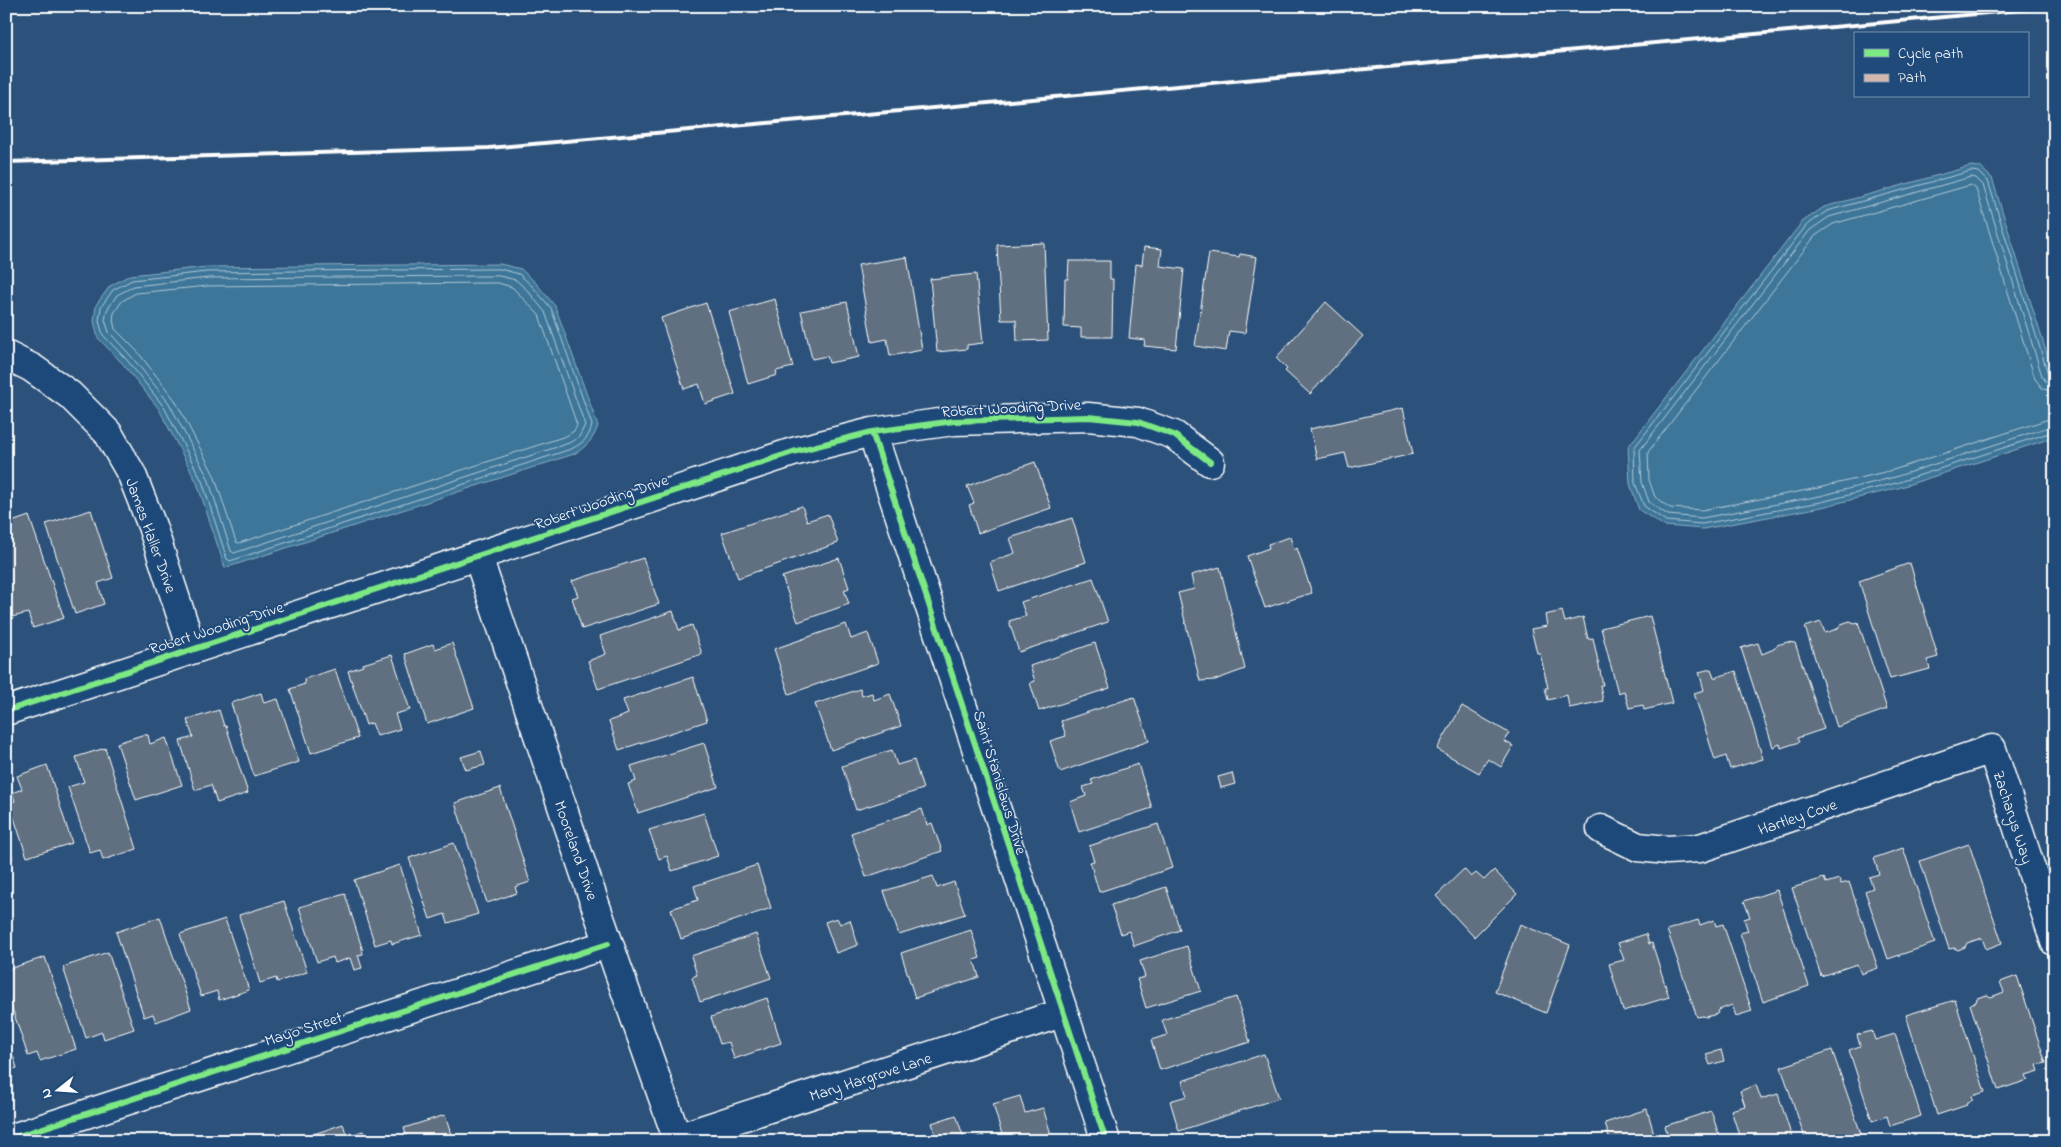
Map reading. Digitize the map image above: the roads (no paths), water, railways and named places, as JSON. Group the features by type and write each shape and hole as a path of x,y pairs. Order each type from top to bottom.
{"street":[{"name":"James Haller Drive","path":"6,355 32,368 70,394 108,433 132,476 152,526 192,649"},
{"name":"Robert Wooding Drive","path":"6,711 192,649 478,558 793,452 872,432 954,421 1088,416 1138,422 1174,435 1210,462"},
{"name":"Saint Stanislaws Drive","path":"872,432 1106,1141"},
{"name":"Mooreland Drive","path":"478,558 608,944 677,1139"},
{"name":"Hartley Cove","path":"1601,828 1638,847 1667,850 1700,848 1992,749"},
{"name":"Zacharys Way","path":"1992,749 2055,942"},
{"name":"Mayo Street","path":"6,1140 608,944"},
{"name":"Mary Hargrove Lane","path":"677,1139 1062,1012"}],"water":[{"path":"1971,166 1980,167 1992,178 2055,380 2055,435 2049,439 1898,488 1822,507 1703,529 1664,526 1639,510 1630,484 1628,447 1802,222 1824,207"},
{"path":"500,264 521,269 536,283 555,306 598,426 589,442 574,454 225,568 197,483 159,409 123,364 98,338 94,321 96,305 110,286 130,275 207,267"}],"railway":[{"path":"6,162 489,148 2055,7"}]}
